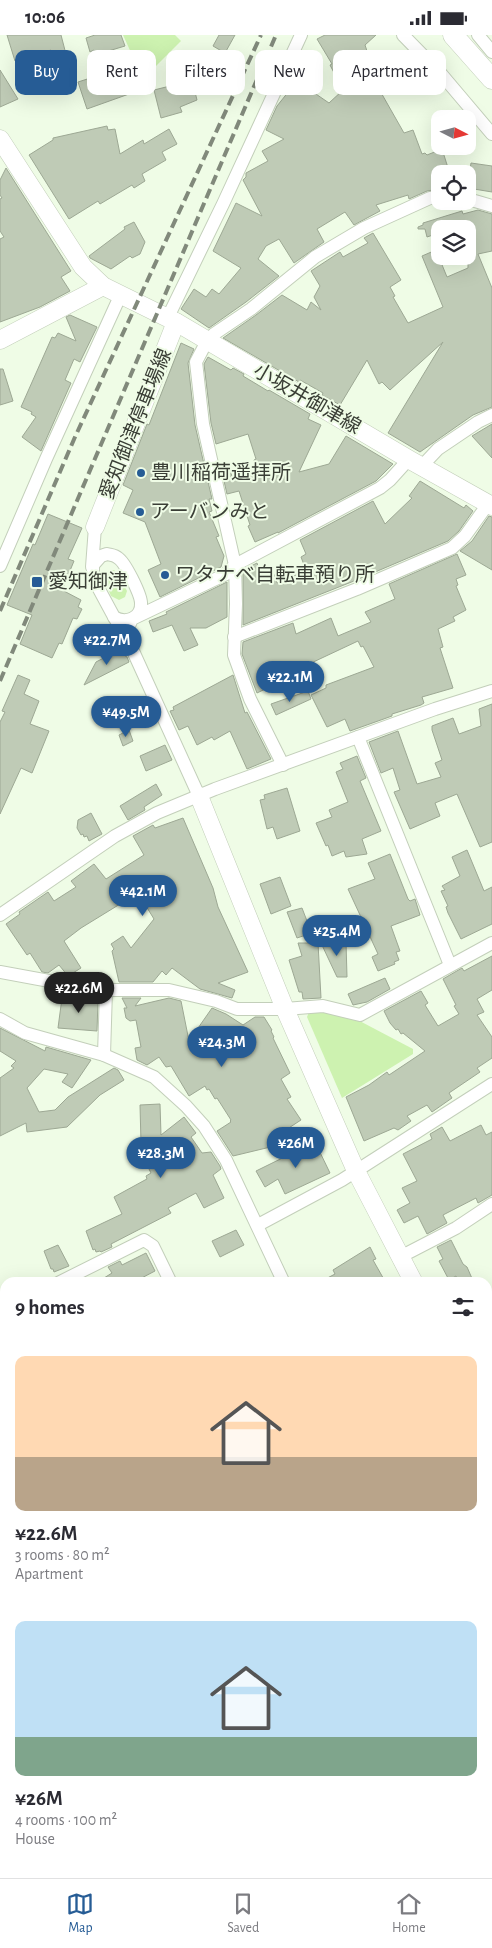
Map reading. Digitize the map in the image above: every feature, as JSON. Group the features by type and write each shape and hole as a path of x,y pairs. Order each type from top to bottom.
{"main road":[{"path":"453,35 490,77"},
{"name":"小坂井御津線","path":"2,145 83,267 103,286 172,320 490,505"},
{"path":"0,340 103,286"},
{"name":"愛知御津停車場線","path":"94,534 172,320"},
{"path":"199,797 285,1009 356,1171 411,1277"}],"street":[{"path":"172,320 300,35"},
{"path":"403,35 442,75 492,134"},
{"path":"478,35 492,52"},
{"path":"283,765 250,699 234,655 235,565 203,425 196,362 208,341 252,309 316,257 364,228 431,198"},
{"path":"476,201 492,206"},
{"path":"0,566 121,294"},
{"path":"114,617 119,620 132,619 226,574 235,565 380,488 415,463 492,415"},
{"path":"234,637 357,589 452,548 490,505"},
{"path":"94,534 102,550 114,555 123,563 148,611"},
{"path":"94,534 92,572 110,612 128,640 199,797"},
{"path":"92,572 93,565 101,556 114,555"},
{"path":"128,640 128,627 140,610 140,597"},
{"path":"0,915 115,836 157,813 358,737 492,691"},
{"path":"358,737 450,965"},
{"path":"0,972 106,990 169,990 216,1001 237,1009 285,1009 323,1006 360,1015 492,943"},
{"path":"104,1055 106,990"},
{"path":"0,1019 25,1033 104,1055 154,1077 204,1126 226,1160 281,1277"},
{"path":"258,1225 356,1171 492,1084"},
{"path":"400,1257 456,1228 492,1204"},
{"path":"70,1277 144,1240 153,1246 167,1277"}],"green space":[{"path":"123,35 175,35 181,41 172,50 166,50 166,56 156,66 156,50 130,50"},
{"path":"114,570 119,575 127,591 125,597 119,600 111,596 104,579 108,571"},
{"path":"326,1011 354,1018 413,1049 413,1054 342,1098 307,1017 309,1012"}],"building":[{"path":"7,35 61,35 65,50 15,50 15,61"},
{"path":"95,35 121,35 125,46 112,50 89,50 86,38"},
{"path":"219,35 235,35 227,50 220,50 213,46"},
{"path":"325,35 376,35 365,45 367,50 333,50 333,71 330,65 332,64 317,39"},
{"path":"0,70 18,99 0,107"},
{"path":"87,79 87,95 126,95 87,109 78,82"},
{"path":"166,87 166,95 196,95 197,100 180,107 182,112 161,118 155,95 156,90"},
{"path":"286,95 317,95 329,103 338,95 382,95 404,133 413,130 422,154 444,155 447,165 431,165 431,190 409,199 408,195 376,205 380,211 354,225 345,212 317,229 324,242 294,263 279,239 266,246 258,259 279,276 209,328 181,309 194,289 206,297 212,289 219,294 241,268 213,251 236,203 262,216 243,180 246,177 246,173 268,161 262,151 284,139 266,130 277,106"},
{"path":"107,126 108,130 115,129 120,154 143,140 144,144 169,129 177,144 162,152 166,160 142,174 145,181 134,188 132,185 100,204 98,201 69,219 29,155 53,140 53,138"},
{"path":"471,163 492,166 492,192 476,189 476,165 471,165"},
{"path":"6,168 71,271 61,277 70,291 40,307 0,322 0,239 4,237 0,231 0,199 2,198 0,195 0,180"},
{"path":"478,210 492,214 492,251 478,254 492,288 492,407 473,415 420,452 388,433 443,342 390,390 382,382 379,384 367,360 340,405 322,395 323,393 300,380 299,382 223,338 282,295 307,310 311,302 321,310 314,297 320,286 311,271 340,252 343,257 368,243 364,238 373,233 401,280 390,287 395,296 393,297 408,323 443,307 422,256 431,252 431,265 442,265 447,277 468,268 468,265 476,265 476,220 433,220 462,211 463,214"},
{"path":"431,221 431,236 427,237 425,229 418,229 423,223"},
{"path":"134,222 145,242 140,254 132,258 130,256 111,269 90,258 89,256 125,229 124,227"},
{"path":"70,315 97,327 80,362 74,359 65,380 71,383 41,451 22,437 36,417 31,414 32,412 21,407 52,337 55,338 58,333 76,341 66,317"},
{"path":"181,343 194,349 188,363 195,425 212,499 209,499 212,511 209,512 219,536 216,537 224,556 221,567 160,597 148,570 161,564 145,522 123,513 133,490 123,485"},
{"path":"208,357 231,370 233,368 244,374 243,376 310,414 308,419 321,425 299,472 329,464 346,436 393,464 376,481 278,533 255,542 248,526 250,525 239,491 227,494 221,468 229,466 233,480 258,473 254,460 256,459 248,434 216,444 211,423 204,364"},
{"path":"0,369 3,369 13,401 0,405"},
{"path":"492,424 492,458 472,436"},
{"path":"420,481 464,508 466,505 473,511 459,531 448,541 243,625 243,570 257,563 260,572 265,570 266,574 273,572 277,583 306,570 301,557 306,554 300,540 373,501 385,524 412,498 409,496"},
{"path":"48,514 82,528 68,559 74,561 62,590 81,600 78,607 82,609 77,619 73,618 62,644 59,643 52,658 20,644 32,615 7,605"},
{"path":"489,516 492,517 492,570 460,551 472,541"},
{"path":"457,554 466,575 456,579 458,585 456,586 466,610 453,617 455,621 438,629 443,647 440,648 453,688 422,697 424,703 421,705 392,714 392,716 350,731 345,719 327,727 311,695 326,688 326,685 374,667 363,646 361,647 358,641 309,664 311,667 257,693 242,654 243,642 293,623 296,634 331,618 338,636 371,622 365,612 395,599 389,584"},
{"path":"227,582 227,617 206,628 190,628 198,645 184,651 172,625 153,632 149,621 167,614 166,612"},
{"path":"117,651 127,657 129,662 84,685 96,662"},
{"path":"18,675 30,680 24,694 39,701 30,724 49,731 32,773 21,768 0,814 0,722 5,712 2,711"},
{"path":"233,675 245,713 247,712 271,759 247,769 230,731 214,740 212,737 197,745 188,726 179,730 170,711 174,710 173,707"},
{"path":"308,691 311,699 276,715 271,704"},
{"path":"492,704 492,842 480,847 457,794 435,803 440,816 410,829 394,792 400,790 393,768 381,773 369,742 398,731 417,784 441,777 435,763 442,760 432,726 453,718 459,734 481,726 479,709"},
{"path":"129,730 133,741 123,746 119,735"},
{"path":"165,745 172,760 146,771 140,756"},
{"path":"357,756 366,778 360,781 381,831 362,839 367,854 346,857 344,851 332,856 316,823 332,817 329,810 348,802 336,772 343,769 340,763"},
{"path":"156,784 162,795 144,807 145,810 128,820 120,806"},
{"path":"287,788 300,831 277,839 273,827 267,829 260,800 265,799 264,795"},
{"path":"91,813 102,834 89,841 87,836 81,835 77,828 78,820"},
{"path":"183,818 213,888 218,907 248,972 218,983 235,990 232,998 200,989 172,968 166,975 162,971 153,982 119,982 112,951 114,949 111,944 123,936 131,948 154,919 138,893 81,928 64,941 81,968 68,976 59,965 48,973 42,972 30,953 27,955 6,924 20,914 19,912 48,892 54,901 76,887 71,881 94,864 106,879 144,855 133,836 153,825 155,828"},
{"path":"467,850 484,891 492,887 492,924 461,939 448,913 446,907 448,906 441,891 445,890 442,886 460,876 452,857"},
{"path":"390,854 408,899 410,901 415,899 420,915 391,926 400,951 396,952 399,960 394,962 395,964 378,971 372,957 378,954 348,889 375,879 368,863"},
{"path":"280,877 291,906 271,914 260,884"},
{"path":"302,908 307,921 311,920 315,932 297,938 287,912"},
{"path":"346,942 347,977 337,977 321,943"},
{"path":"298,943 318,943 321,998 303,999 302,992 299,992 289,960 302,956"},
{"path":"492,956 492,990 477,999 484,1012 477,1015 492,1037 492,1058 477,1068 480,1072 449,1093 452,1098 432,1112 427,1105 407,1116 411,1121 398,1130 394,1128 364,1141 346,1097 369,1085 387,1072 389,1075 425,1051 403,1033 401,1034 398,1029 396,1030 384,1011 421,991 428,1003 425,1005 438,1026 459,1014 443,979 462,968 464,971"},
{"path":"385,978 390,989 367,1002 353,1005 348,994"},
{"path":"62,998 98,1000 97,1031 58,1028"},
{"path":"122,998 141,998 135,1006 169,998 181,1001 189,1041 212,1008 243,1025 255,1017 264,1017 272,1030 273,1038 290,1073 281,1079 291,1097 287,1099 301,1120 278,1135 283,1144 233,1156 217,1131 231,1122 231,1120 209,1089 207,1090 205,1086 189,1096 171,1066 166,1067 159,1057 147,1065 137,1060 135,1048 141,1047 136,1020 130,1021 126,1018 124,1008 127,1008"},
{"path":"0,1028 45,1051 46,1047 91,1060 72,1088 62,1082 68,1074 44,1069 27,1088 39,1112 55,1110 68,1097 114,1068 118,1070 124,1080 100,1095 67,1127 27,1132 26,1123 0,1136 0,1078 14,1068 11,1066 16,1061 0,1051"},
{"path":"160,1104 161,1135 184,1117 196,1133 191,1137 202,1153 211,1152 220,1166 221,1169 213,1175 224,1198 204,1208 196,1193 168,1208 171,1213 111,1244 112,1247 96,1252 95,1249 93,1250 86,1231 122,1214 114,1197 147,1179 146,1176 151,1173 137,1145 141,1143 140,1105"},
{"path":"481,1125 486,1135 492,1132 492,1195 478,1203 476,1198 443,1215 447,1223 427,1234 418,1216 404,1223 397,1210 410,1203 402,1188 417,1181 403,1154 432,1139 430,1134 442,1127 450,1141"},
{"path":"315,1142 330,1173 285,1194 278,1179 265,1187 256,1171"},
{"path":"236,1230 244,1245 220,1257 212,1241"},
{"path":"451,1240 471,1277 447,1277 439,1261 443,1259 437,1247"},
{"path":"58,1245 69,1266 54,1272 44,1251"},
{"path":"370,1247 376,1259 373,1260 383,1277 329,1277 335,1274 333,1270"},
{"path":"146,1253 155,1271 144,1277 106,1277 112,1273 108,1267 120,1261 122,1265"}],"railway":[{"path":"0,611 75,437 261,35"},
{"path":"0,681 276,35"}],"place":[{"name":"豊川稲荷遥拝所","path":"141,473"},
{"name":"アーバンみと","path":"140,512"},
{"name":"ワタナベ自転車預り所","path":"165,575"},
{"name":"愛知御津","path":"37,582"}]}
